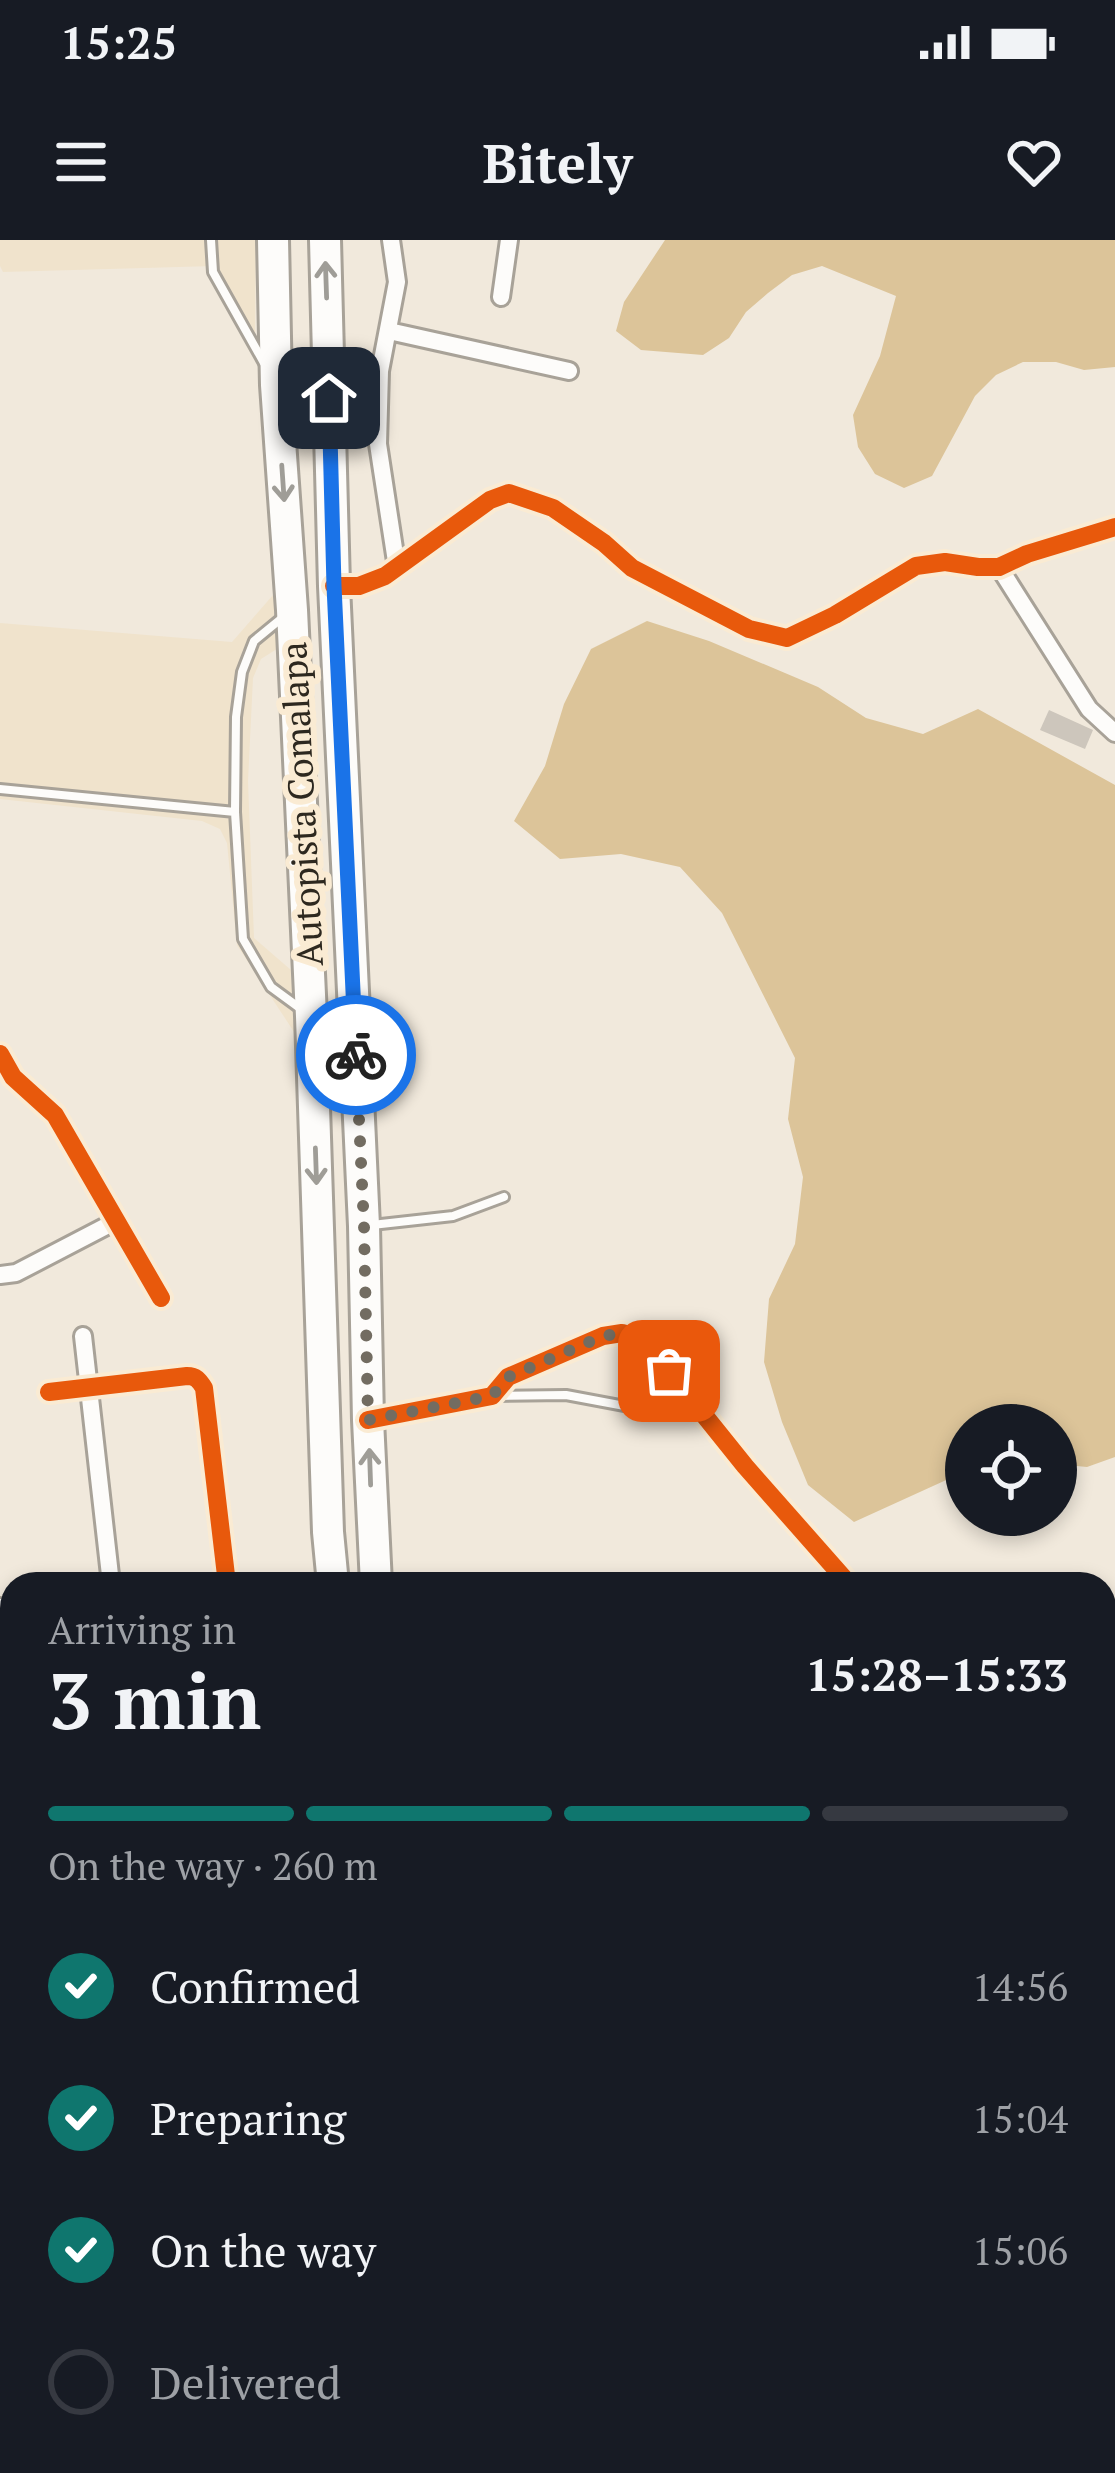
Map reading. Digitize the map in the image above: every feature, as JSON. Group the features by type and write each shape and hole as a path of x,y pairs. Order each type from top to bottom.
{"highway":[{"name":"Autopista Comalapa","path":"273,240 276,385 311,1016 332,1572"},
{"name":"Autopista Comalapa","path":"325,240 334,586 375,1572"}],"street":[{"path":"391,240 397,282 380,371 378,444 397,568"},
{"path":"500,297 509,240"},
{"path":"389,331 569,371"},
{"path":"329,398 379,397"},
{"path":"334,586 359,586 397,568 490,500 509,494 553,508 632,568 749,629 787,638 836,615 916,566 945,562 1000,567 1115,527"},
{"path":"1000,567 1089,709 1115,733"},
{"path":"0,1054 14,1077 55,1115 161,1298"},
{"path":"0,1275 16,1273 116,1221"},
{"path":"368,1420 492,1396 508,1377 603,1336 622,1333 643,1339 838,1572"},
{"path":"83,1336 110,1572"},
{"path":"49,1393 187,1376 200,1381 226,1572"}],"lane":[{"path":"211,240 213,272 276,385"},
{"path":"292,610 254,641 242,672 236,717 235,812 243,939 271,987 311,1016"},
{"path":"0,789 235,812"},
{"path":"364,1226 453,1216 504,1197"},
{"path":"492,1396 566,1395 630,1407"}],"shaded area":[{"path":"0,240 256,240 255,343 214,266 3,272"},
{"path":"665,240 1115,240 1115,367 1084,370 1056,362 1023,362 996,375 975,396 932,476 904,488 875,474 858,447 853,415 880,356 896,296 822,266 792,275 746,312 729,338 703,355 641,350 616,331 624,302"},
{"path":"280,587 280,647 261,659 253,678 248,781 254,938 291,970 296,1035 237,945 227,843 220,829 202,821 0,799 0,623 232,642"},
{"path":"647,621 709,641 818,687 866,718 923,734 978,709 1115,785 1115,1457 1077,1466 1077,1404 945,1404 945,1481 854,1522 808,1485 764,1362 769,1299 795,1244 803,1177 788,1119 795,1058 722,913 680,867 621,854 560,859 514,821 545,766 564,704 591,649"}],"building":[{"path":"1049,710 1093,730 1085,749 1040,730"}],"cycle path":[{"path":"334,586 359,586 385,576 490,500 509,493 553,508 632,568 749,629 787,638 916,566 945,562 999,567 1115,527"},
{"path":"0,1054 13,1077 55,1115 161,1298"},
{"path":"368,1420 492,1396 508,1377 603,1336 622,1333 643,1339 838,1572"},
{"path":"49,1392 187,1376 199,1381 204,1388 226,1572"}],"way so far":[{"path":"356,1055 368,1420 492,1396 508,1377 603,1336 622,1333 643,1339 669,1371"}],"route":[{"path":"329,398 356,1055"}]}
